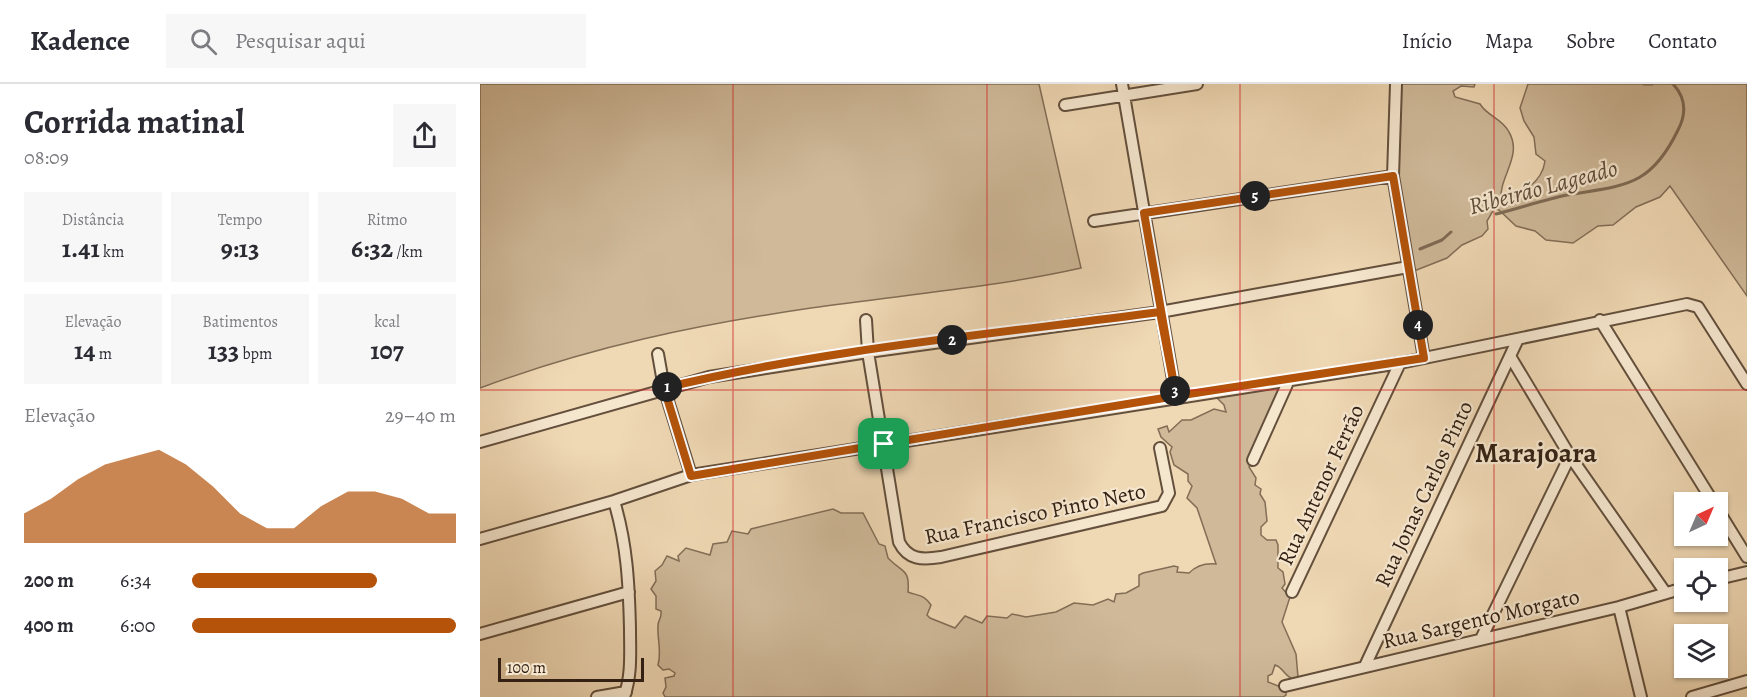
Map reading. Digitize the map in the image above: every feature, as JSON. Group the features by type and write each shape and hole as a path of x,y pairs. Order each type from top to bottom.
{"street":[{"path":"1065,105 1124,89 1197,84"},
{"path":"1396,84 1393,176 1424,358"},
{"path":"1124,89 1176,396"},
{"path":"1094,221 1393,176"},
{"path":"480,442 709,377 868,352 1160,312 1408,267"},
{"path":"480,539 614,501 691,476 1176,396 1401,363 1600,320 1687,304 1698,308 1747,384"},
{"path":"866,320 868,352 884,444"},
{"path":"1600,320 1707,492"},
{"name":"Rua Jonas Carlos Pinto","path":"1365,666 1518,339"},
{"path":"658,354 664,388 691,476"},
{"path":"1510,356 1570,456 1665,592"},
{"name":"Rua Antenor Ferrão","path":"1292,592 1401,363"},
{"path":"1253,460 1289,380"},
{"name":"Rua Francisco Pinto Neto","path":"884,444 899,542 905,553 925,560 1158,508 1165,504 1169,493 1160,448"},
{"path":"1481,639 1570,456"},
{"path":"597,697 625,694 630,670 627,557 614,501"},
{"path":"1728,526 1747,557"},
{"path":"1728,577 1747,572"},
{"name":"Rua Sargento Morgato","path":"1285,686 1619,607 1674,590"},
{"path":"480,634 629,592"},
{"path":"1619,607 1641,697"},
{"path":"1692,697 1743,683 1742,697"}],"shaded area":[{"path":"480,84 1039,84 1081,268 1014,281 811,308 684,330 602,349 521,373 480,388"},
{"path":"1400,84 1475,84 1474,87 1461,86 1453,91 1455,97 1480,104 1506,127 1513,141 1512,158 1503,183 1501,200 1523,191 1535,182 1540,176 1545,161 1536,154 1534,137 1524,121 1520,108 1528,84 1747,84 1747,296 1670,186 1660,197 1636,207 1613,225 1598,226 1573,243 1546,240 1535,231 1516,226 1499,210 1494,209 1487,221 1488,229 1482,236 1462,245 1447,258 1409,273 1393,176"},
{"path":"1289,380 1249,467 1256,478 1255,485 1261,489 1260,494 1265,502 1267,521 1261,527 1261,535 1267,540 1276,540 1278,568 1283,572 1285,584 1282,588 1290,597 1282,622 1296,654 1298,677 1290,678 1275,665 1272,674 1268,676 1268,682 1286,689 1286,695 1283,697 665,697 663,693 666,687 665,678 674,676 675,673 669,669 663,670 658,665 660,655 658,626 661,611 656,609 656,596 651,589 656,581 655,571 667,556 679,561 678,556 686,548 710,555 713,544 727,542 732,531 748,534 751,529 833,509 841,513 863,513 879,544 885,546 888,558 906,575 908,592 928,601 931,605 927,615 930,618 955,628 965,616 982,623 987,616 1007,618 1012,614 1026,617 1056,612 1074,603 1093,605 1108,599 1114,602 1116,594 1126,593 1139,586 1139,575 1143,573 1174,566 1178,567 1177,572 1189,573 1202,565 1216,564 1197,508 1187,498 1192,486 1188,481 1188,474 1174,465 1170,452 1172,447 1161,437 1158,429 1167,426 1169,432 1182,420 1191,420 1214,409 1226,412 1218,395"}],"waterway":[{"name":"Ribeirão Lageado","path":"1644,84 1652,84"},
{"name":"Ribeirão Lageado","path":"1496,214 1558,197 1620,185 1646,173 1668,149 1683,118 1683,100 1673,84"},
{"name":"Ribeirão Lageado","path":"1420,249 1442,240 1451,232"}],"district":[{"name":"Marajoara","path":"1536,453"}],"route":[{"path":"884,444 691,476 664,388 709,377 868,352 1160,312 1176,396 1424,358 1393,176 1144,213 1176,396 884,444"}]}
